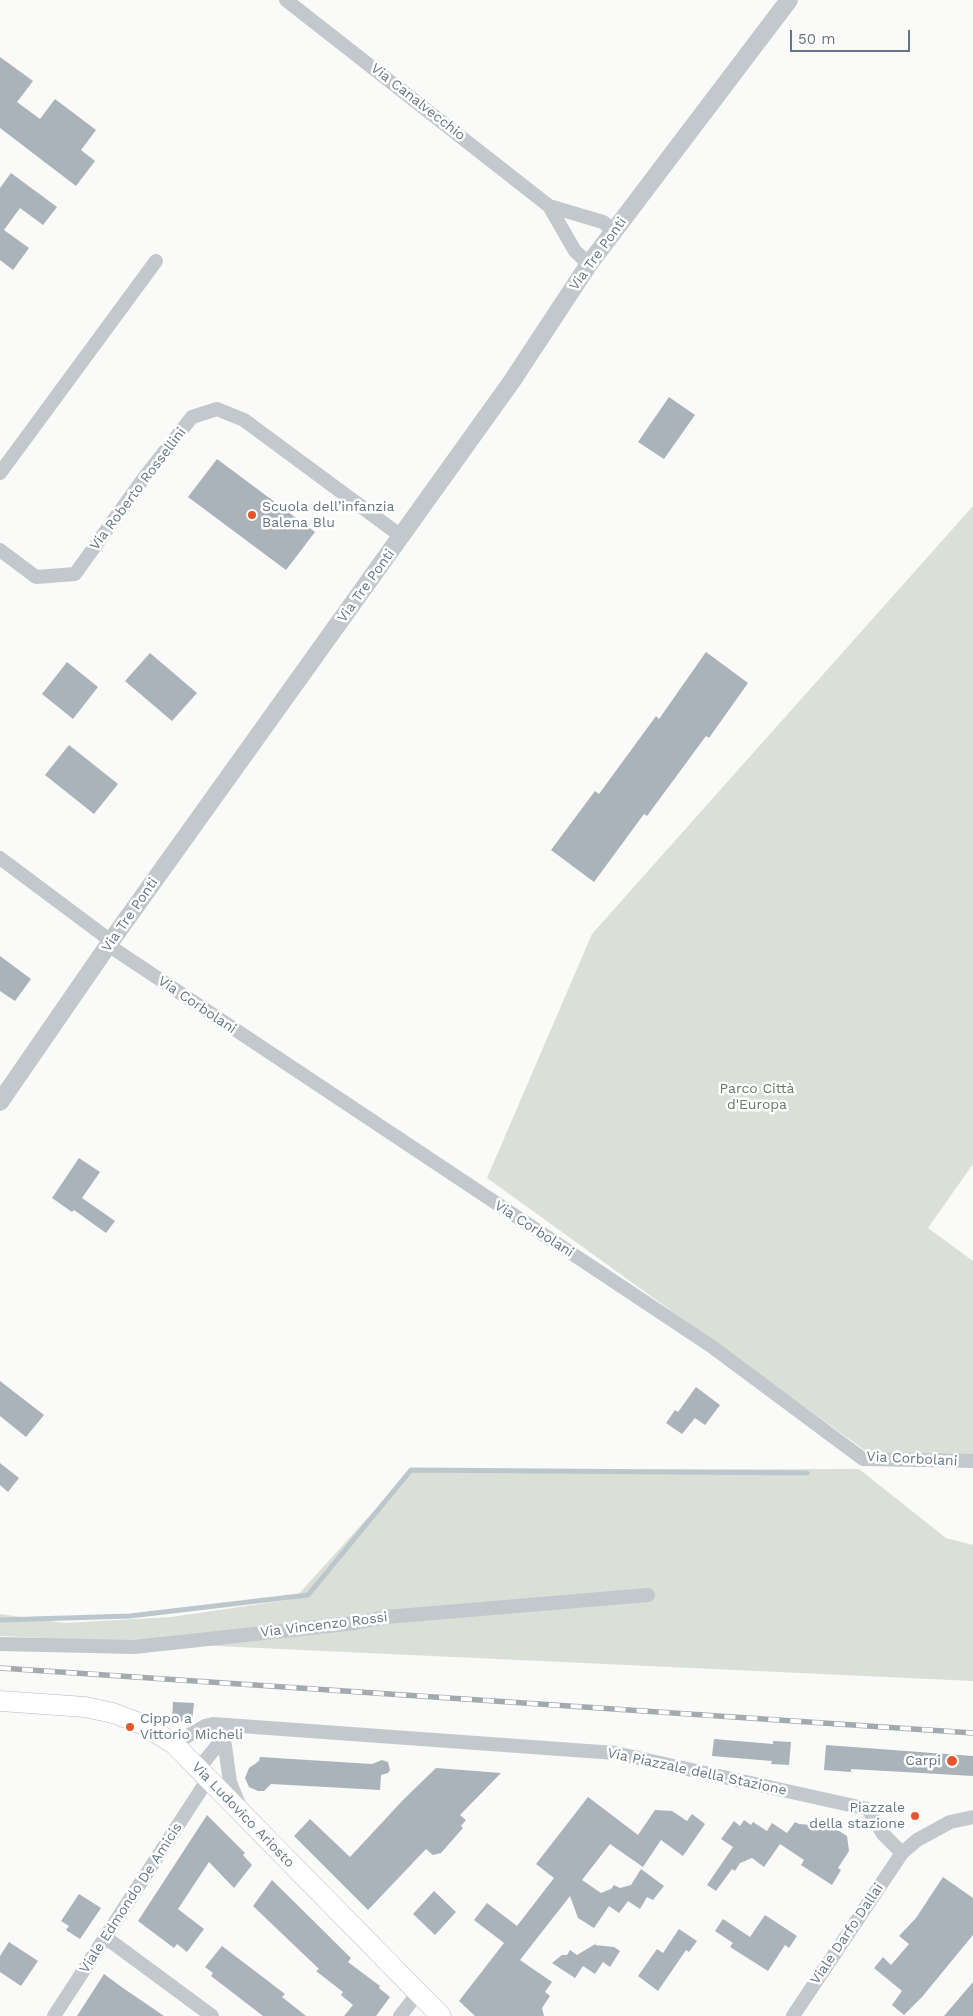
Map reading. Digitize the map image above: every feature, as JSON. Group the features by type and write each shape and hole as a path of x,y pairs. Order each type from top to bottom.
{"main road":[{"name":"Via Ludovico Ariosto","path":"0,1701 85,1707 114,1713 142,1724 174,1744 441,2016"}],"street":[{"name":"Via Canalvecchio","path":"286,0 549,206 603,222 614,231"},
{"name":"Via Tre Ponti","path":"0,1102 109,943 512,381 589,264 789,0"},
{"name":"Via Canalvecchio","path":"549,206 575,251 589,264"},
{"path":"0,473 156,261"},
{"name":"Via Roberto Rossellini","path":"0,550 36,577 75,574 146,475 192,417 217,409 244,420 401,536"},
{"name":"Via Corbolani","path":"0,858 109,943 711,1346 863,1459 973,1461"},
{"name":"Via Vincenzo Rossi","path":"0,1644 134,1647 356,1623 386,1617 648,1595"},
{"name":"Via Piazzale della Stazione","path":"174,1744 205,1726 213,1724 615,1754 868,1809 883,1834 902,1853"},
{"name":"Viale Edmondo De Amicis","path":"54,2016 105,1937 229,1731 238,1725"},
{"path":"224,1739 230,1782 243,1815"},
{"path":"902,1853 917,1840 950,1822 973,1817"},
{"name":"Viale Darfo Dallai","path":"793,2016 902,1853"},
{"path":"105,1937 212,2016"},
{"path":"400,2016 418,1993"}],"green space":[{"name":"Parco Città d'Europa","path":"973,506 973,1164 928,1228 973,1261 973,1456 870,1454 487,1178 592,934"},
{"path":"859,1469 946,1538 973,1545 973,1681 0,1636 0,1614 65,1623 171,1617 294,1599 411,1470"}],"building":[{"path":"0,57 33,81 17,102 40,119 55,99 96,130 81,150 95,161 76,186 0,128"},
{"path":"11,173 57,207 43,225 20,208 4,230 29,248 13,270 0,260 0,188"},
{"path":"669,397 695,415 664,459 638,442"},
{"name":"Scuola dell’infanzia Balena Blu","path":"217,459 315,532 286,570 188,497"},
{"path":"706,652 748,683 709,738 706,736 647,816 644,814 594,882 551,850 595,791 599,794 656,716 659,719"},
{"path":"150,653 197,693 172,721 125,681"},
{"path":"67,662 98,687 73,719 42,694"},
{"path":"69,745 118,784 94,814 45,775"},
{"path":"0,956 31,979 15,1001 0,991"},
{"path":"79,1158 100,1172 82,1198 115,1221 106,1233 74,1210 72,1212 52,1198"},
{"path":"0,1381 44,1415 26,1437 0,1416"},
{"path":"696,1387 720,1405 705,1425 695,1418 682,1434 666,1423 675,1410 678,1412"},
{"path":"0,1463 19,1478 8,1492 0,1485"},
{"path":"173,1702 194,1703 192,1722 172,1721"},
{"path":"714,1739 773,1744 773,1741 791,1742 789,1765 771,1764 772,1761 712,1756"},
{"path":"826,1745 973,1756 973,1776 851,1769 851,1772 824,1770"},
{"path":"260,1757 372,1764 382,1760 388,1762 390,1770 388,1773 381,1775 380,1790 271,1784 264,1791 258,1791 249,1787 245,1778 249,1768 259,1761"},
{"path":"436,1768 501,1773 460,1815 466,1820 461,1826 463,1828 441,1853 433,1855 426,1849 368,1910 294,1836 310,1819 350,1857"},
{"path":"588,1797 638,1835 655,1810 672,1811 687,1821 692,1814 705,1824 683,1856 661,1840 643,1867 610,1844 582,1880 601,1893 611,1889 614,1885 620,1888 631,1885 641,1869 664,1886 653,1900 647,1897 640,1909 628,1901 619,1913 609,1906 594,1928 578,1918 570,1896 520,1960 552,1982 545,1992 550,1996 542,2008 544,2016 475,2016 459,2001 504,1943 474,1920 487,1903 517,1926 554,1878 536,1864"},
{"path":"207,1815 245,1853 243,1855 252,1865 234,1888 209,1862 178,1909 204,1929 187,1952 177,1944 174,1948 138,1921"},
{"path":"744,1820 751,1825 753,1822 767,1831 772,1823 787,1833 795,1822 833,1827 847,1836 849,1851 838,1868 841,1870 832,1885 801,1865 804,1860 780,1844 764,1867 752,1858 740,1863 735,1871 732,1869 716,1891 707,1885 733,1847 721,1839 734,1821 740,1826"},
{"path":"943,1877 973,1898 973,1935 922,1997 904,2015 892,2005 902,1991 874,1968 883,1957 891,1965 909,1944 899,1936 916,1918"},
{"path":"272,1880 351,1958 348,1962 380,1986 379,1988 390,1997 376,2016 344,2016 353,2005 341,1995 343,1992 316,1971 319,1969 253,1906"},
{"path":"434,1891 456,1912 435,1935 413,1914"},
{"path":"79,1894 101,1908 80,1939 66,1930 69,1926 61,1921"},
{"path":"765,1915 797,1936 789,1948 785,1945 768,1971 730,1947 733,1943 715,1931 723,1919 750,1937"},
{"path":"679,1929 697,1941 689,1952 686,1950 658,1991 638,1976 657,1949 663,1953"},
{"path":"9,1942 38,1961 21,1986 0,1972 0,1956"},
{"path":"597,1943 595,1945 614,1947 620,1951 610,1967 603,1962 595,1974 583,1966 575,1978 552,1963 562,1955 567,1955 570,1950 577,1955"},
{"path":"222,1946 285,1994 282,1997 306,2016 263,2016 211,1976 213,1973 205,1967"},
{"path":"104,1974 123,1988 164,2016 77,2016"},
{"path":"973,1982 973,2016 944,2016"}],"waterway":[{"path":"0,1620 130,1616 308,1595 411,1470 807,1473"}],"railway":[{"path":"0,1668 973,1733"}],"place":[{"name":"Scuola dell’infanzia Balena Blu","path":"252,515"},
{"name":"Cippo a Vittorio Micheli","path":"130,1727"},
{"name":"Carpi","path":"952,1761"},
{"name":"Piazzale della stazione","path":"915,1816"}]}
